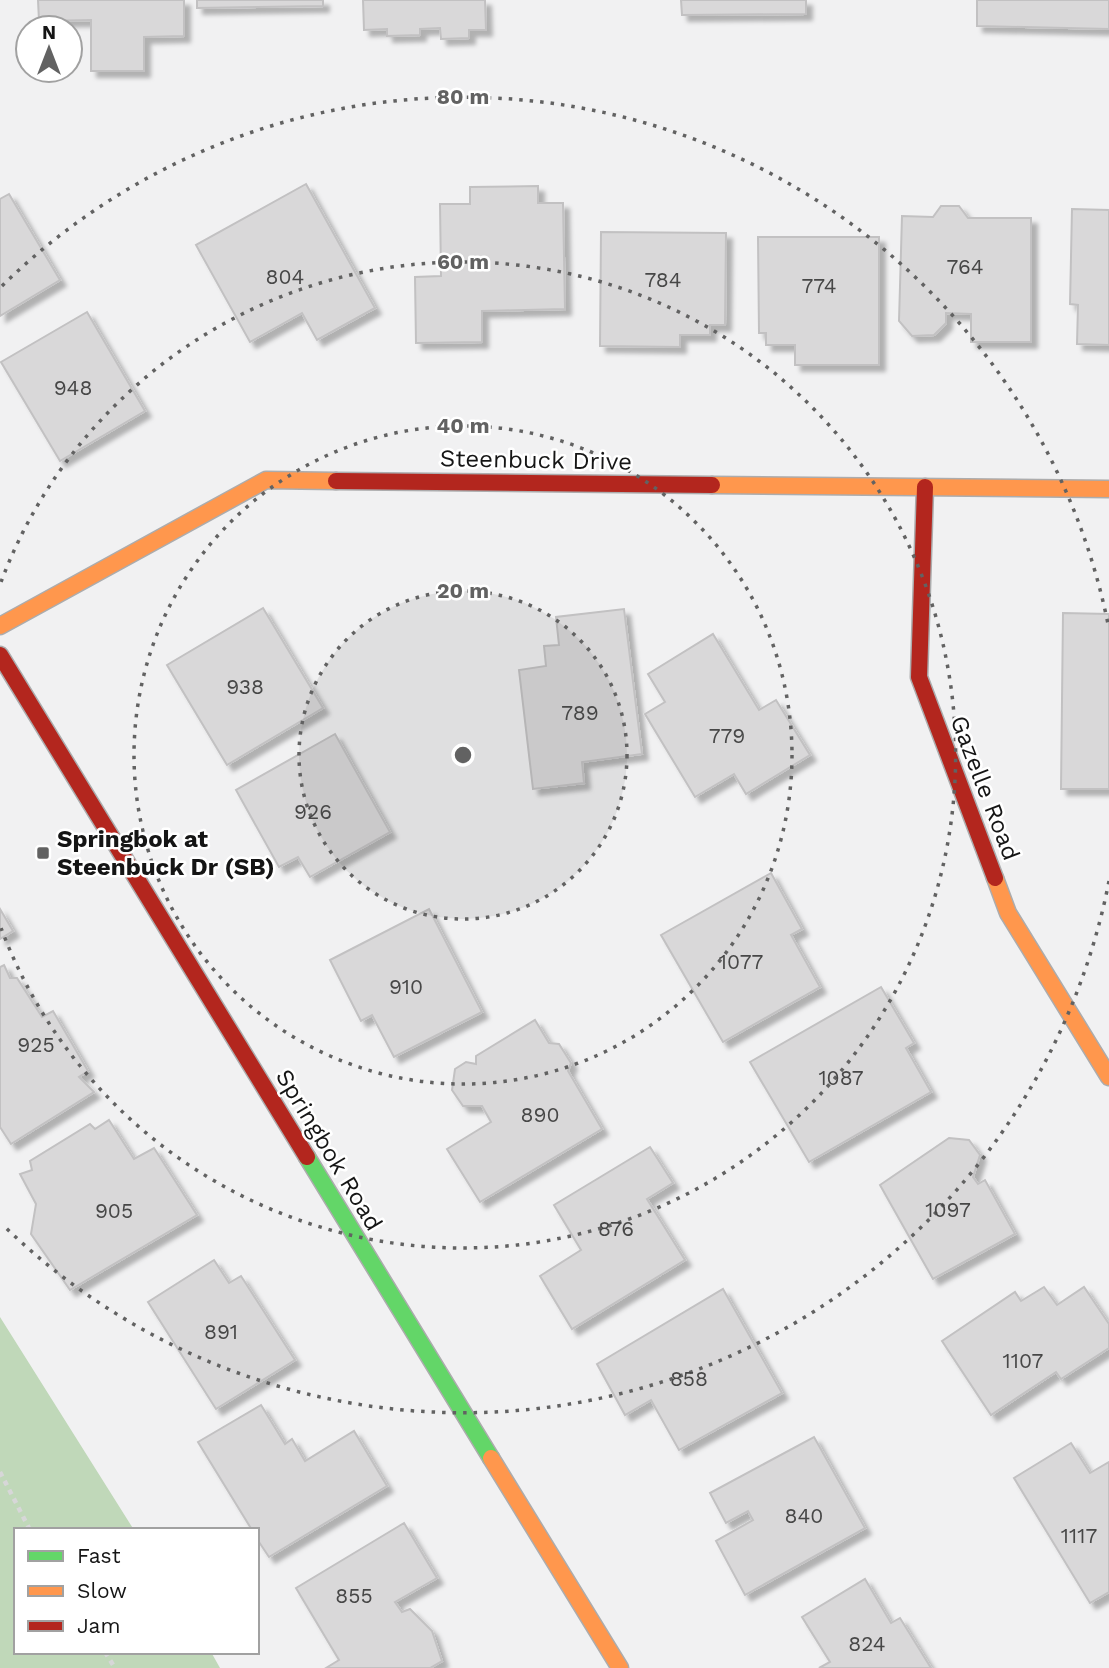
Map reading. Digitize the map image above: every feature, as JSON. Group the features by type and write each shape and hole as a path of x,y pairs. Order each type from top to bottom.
{"street":[{"name":"Steenbuck Drive","path":"0,626 266,480 1109,489"},
{"name":"Gazelle Road","path":"925,487 919,677 1008,914 1109,1077"},
{"name":"Springbok Road","path":"0,655 620,1668"}],"path":[{"path":"0,1472 29,1528"}],"green space":[{"path":"0,1317 133,1528 14,1528 14,1654 212,1654 220,1668 0,1668"}],"building":[{"path":"38,0 184,0 184,36 144,37 144,71 91,71 91,20 84,20 84,14 39,14"},
{"path":"197,0 323,0 323,6 197,8"},
{"path":"363,0 485,0 486,30 469,30 469,38 441,39 440,28 420,29 420,35 387,36 387,29 364,30"},
{"path":"681,0 806,0 806,14 682,15"},
{"path":"977,0 1109,0 1109,29 977,26"},
{"path":"306,184 375,308 317,340 302,313 250,342 196,245"},
{"path":"538,186 538,203 563,203 565,309 482,311 482,342 416,343 415,277 441,276 440,204 470,204 470,187"},
{"path":"9,194 60,280 0,316 0,199"},
{"path":"941,206 959,206 968,218 1031,218 1031,342 971,342 971,314 946,313 946,323 934,335 912,336 899,321 902,216 933,217"},
{"path":"1072,209 1109,210 1109,345 1077,344 1078,305 1070,304"},
{"path":"601,232 726,233 725,325 710,325 710,335 680,335 680,347 600,346"},
{"path":"758,237 879,237 879,365 795,365 795,345 766,345 766,333 759,333"},
{"path":"87,312 145,411 60,461 1,362"},
{"path":"263,608 323,708 227,765 167,665"},
{"path":"624,609 642,754 582,762 584,783 533,789 519,670 546,666 544,646 559,645 556,617"},
{"path":"1063,613 1109,614 1109,789 1061,789"},
{"path":"713,634 759,710 776,700 810,755 746,794 734,774 695,797 645,714 665,702 648,674"},
{"path":"335,734 390,832 310,877 298,857 279,867 236,790"},
{"path":"771,873 802,929 791,935 820,987 723,1042 661,935"},
{"path":"0,909 13,931 0,939"},
{"path":"429,909 482,1012 394,1057 372,1015 361,1021 330,960"},
{"path":"4,965 10,978 17,978 42,1017 53,1011 88,1071 79,1077 94,1092 11,1144 0,1127 0,967"},
{"path":"881,987 914,1043 906,1048 931,1092 809,1162 750,1062"},
{"path":"535,1020 549,1043 559,1044 571,1063 568,1071 602,1129 480,1202 447,1149 491,1122 482,1106 463,1106 452,1090 455,1069 466,1062 476,1064 476,1056"},
{"path":"109,1120 134,1159 154,1148 197,1215 70,1290 31,1234 36,1204 20,1174 32,1170 30,1161 90,1124 95,1129"},
{"path":"949,1138 969,1140 980,1155 973,1177 978,1184 985,1180 1015,1234 933,1279 880,1185"},
{"path":"650,1147 673,1183 647,1199 685,1260 572,1329 540,1276 581,1250 554,1205"},
{"path":"214,1260 229,1283 241,1276 295,1360 216,1409 148,1302"},
{"path":"1044,1287 1057,1305 1084,1287 1109,1324 1109,1348 1061,1379 1056,1372 991,1415 942,1341 1015,1292 1021,1301"},
{"path":"723,1289 782,1393 679,1450 651,1400 625,1415 597,1364"},
{"path":"261,1405 285,1444 292,1439 305,1461 354,1431 387,1486 269,1557 259,1542 259,1528 251,1528 198,1442"},
{"path":"814,1437 865,1528 745,1595 716,1541 753,1520 748,1511 726,1523 710,1493"},
{"path":"1071,1443 1090,1473 1109,1462 1109,1592 1090,1603 1014,1478"},
{"path":"404,1523 437,1578 395,1602 402,1612 410,1609 432,1631 442,1661 430,1668 326,1668 339,1660 296,1588"},
{"path":"865,1579 891,1623 900,1618 931,1668 819,1668 830,1662 802,1617"}],"traffic: fast":[{"path":"307,1157 491,1458"}],"traffic: slow":[{"path":"0,626 266,480 336,481"},
{"path":"712,485 1109,489"},
{"path":"995,878 1008,913 1109,1077"},
{"path":"491,1458 620,1668"}],"traffic: jam":[{"path":"336,481 712,485"},
{"path":"925,487 919,677 995,878"},
{"path":"0,655 307,1157"}],"place":[{"name":"Springbok at Steenbuck Dr (SB)","path":"43,853"}]}
